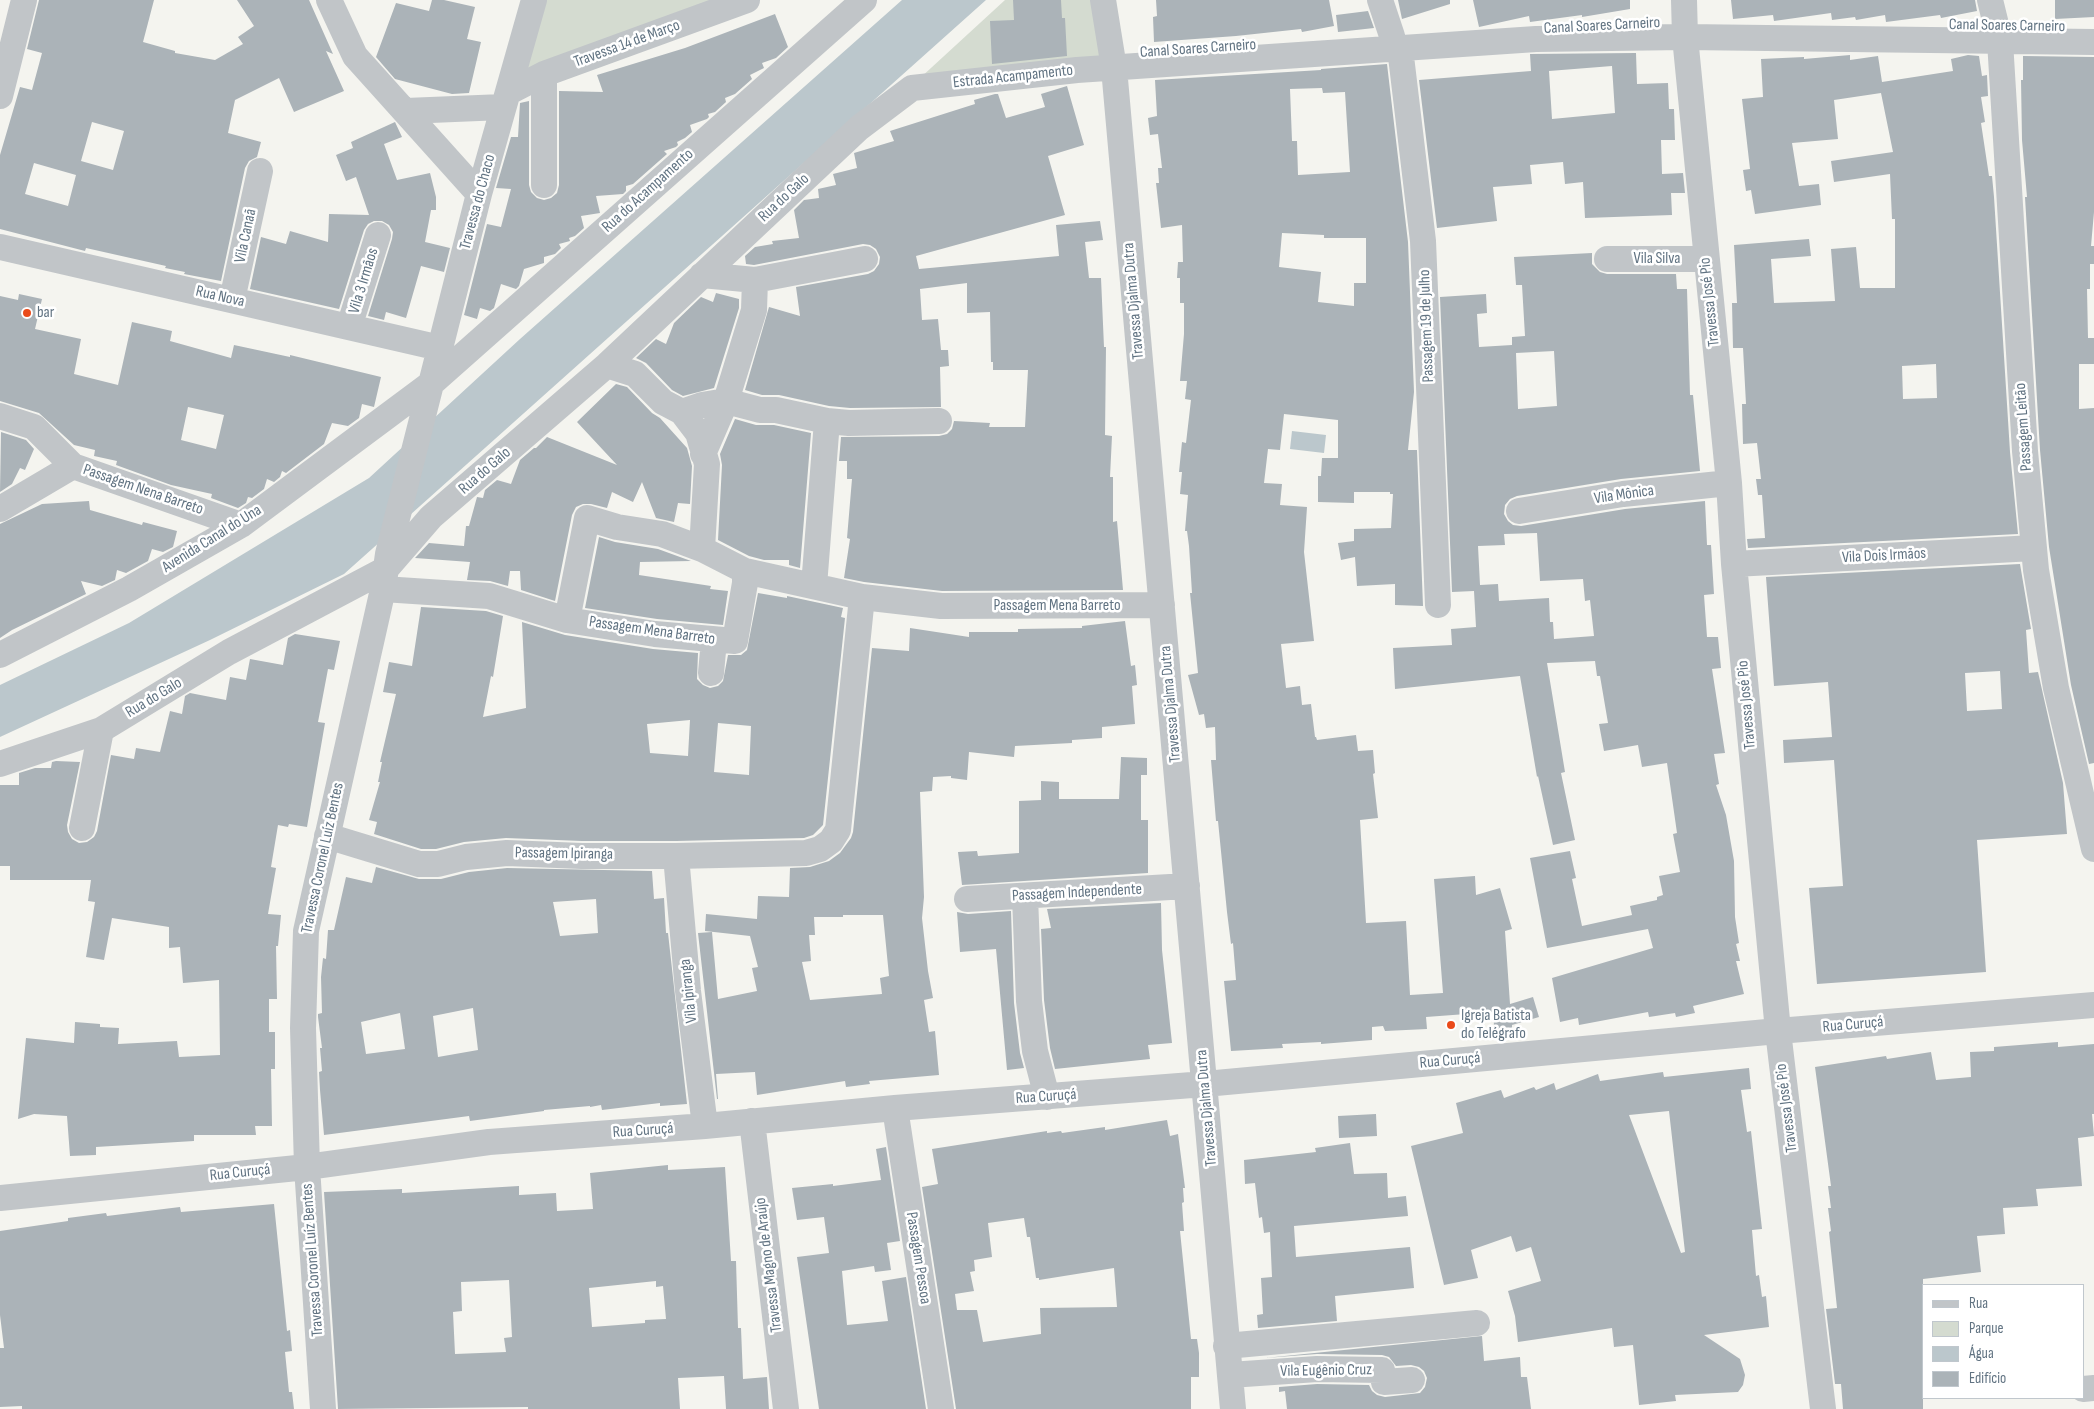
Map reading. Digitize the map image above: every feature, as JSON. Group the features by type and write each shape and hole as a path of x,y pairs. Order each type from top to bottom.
{"street":[{"path":"0,96 24,0"},
{"path":"329,0 355,56 479,194"},
{"name":"Travessa do Chaco","path":"429,393 479,194 534,0"},
{"name":"Travessa 14 de Março","path":"506,100 544,74 747,0"},
{"name":"Rua do Acampamento","path":"429,393 864,0"},
{"name":"Travessa Djalma Dutra","path":"1103,0 1112,61 1233,1409"},
{"name":"Passagem 19 de Julho","path":"1380,0 1396,42 1424,241 1438,605"},
{"name":"Passagem Leitão","path":"1990,0 1999,34 2025,451 2034,548 2056,688 2094,849"},
{"name":"Canal Soares Carneiro","path":"1112,61 1396,42 1536,39 1685,19 1999,34 2094,42"},
{"name":"Travessa José Pio","path":"1685,19 1778,1031 1823,1409"},
{"name":"Canal Soares Carneiro","path":"1999,34 2094,27"},
{"name":"Estrada Acampamento","path":"912,88 1112,61"},
{"path":"544,74 544,185"},
{"name":"Rua do Galo","path":"0,764 100,730 229,652 386,571 431,517 607,365 859,128 912,88"},
{"path":"406,111 506,100"},
{"name":"Vila Canaã","path":"232,300 260,171"},
{"name":"Vila 3 Irmãos","path":"349,327 378,235"},
{"name":"Rua Nova","path":"0,247 440,348"},
{"path":"702,275 755,280 865,259"},
{"name":"Vila Silva","path":"1607,259 1706,259"},
{"path":"703,454 726,402 754,310 755,280"},
{"path":"607,365 636,374 663,402 682,412 698,433 707,464 702,549"},
{"name":"Avenida Canal do Una","path":"0,655 129,589 241,525 429,393"},
{"name":"Travessa Coronel Luíz Bentes","path":"323,1409 307,1166 302,1028 306,931 386,571 429,393"},
{"path":"682,412 702,405 726,402 760,410 776,410 827,421 849,423 939,421"},
{"name":"Passagem Nena Barreto","path":"0,416 34,427 73,466 241,525"},
{"path":"814,586 827,421"},
{"path":"0,508 73,466"},
{"name":"Vila Mônica","path":"1519,511 1623,494 1728,483"},
{"path":"566,620 587,518 617,527 662,534 702,549 745,571"},
{"name":"Vila Dois Irmãos","path":"1734,564 2034,548"},
{"name":"Passagem Mena Barreto","path":"386,571 489,596 566,620 654,634 736,641 745,583 745,571 862,597 941,606 1162,605"},
{"name":"Passagem Ipiranga","path":"327,836 419,864 438,864 466,857 507,853 582,856 676,856 806,852 820,849 831,841 838,830 862,597"},
{"path":"711,673 714,640"},
{"path":"82,828 100,730"},
{"name":"Vila Ipiranga","path":"676,856 688,991 705,1126"},
{"name":"Passagem Independente","path":"967,899 1187,886"},
{"path":"1025,896 1029,1001 1035,1051 1047,1097"},
{"name":"Rua Curuçá","path":"0,1198 307,1166 489,1142 1205,1084 1778,1031 2094,1005"},
{"name":"Passagem Pessoa","path":"895,1108 941,1409"},
{"name":"Travessa Magno de Araújo","path":"752,1121 786,1409"},
{"path":"1226,1346 1477,1323"},
{"name":"Vila Eugênio Cruz","path":"1230,1375 1317,1369 1382,1370 1384,1382 1412,1380"}],"green space":[{"path":"529,0 748,0 518,84"},
{"path":"1005,0 1109,0 1118,69 919,79"}],"water":[{"path":"902,0 986,0 344,574 210,640 0,737 0,685 129,623 369,478 520,339"},
{"path":"1292,431 1326,435 1324,453 1290,449"}],"building":[{"path":"39,0 154,0 143,42 175,51 175,53 215,60 243,44 238,37 254,26 237,0 309,0 333,54 326,51 344,91 294,112 279,78 235,100 228,133 261,142 257,157 249,161 245,168 221,281 184,274 185,272 165,268 166,266 86,248 85,251 0,229 0,155 20,87 32,90 42,53 27,49","holes":["92,122 124,131 113,170 81,161","34,163 76,175 68,206 25,194"]},
{"path":"432,0 444,0 475,7 467,39 481,42 469,93 452,94 395,79 376,57 396,3 429,11"},
{"path":"1013,0 1061,0 1062,18 1065,18 1067,56 992,64 990,21 1014,20"},
{"path":"1156,0 1329,0 1334,26 1302,32 1301,29 1154,42 1153,17 1157,16"},
{"path":"1398,0 1450,0 1450,4 1402,19"},
{"path":"1473,0 1630,0 1630,9 1582,17 1582,15 1530,22 1529,16 1479,27"},
{"path":"1731,0 1975,0 1977,11 1941,18 1940,15 1886,22 1885,15 1856,20 1855,17 1832,20 1831,13 1774,21 1773,15 1733,19"},
{"path":"2055,0 2094,0 2094,17 2055,19"},
{"path":"1368,11 1374,28 1338,32 1336,15"},
{"path":"775,14 788,47 776,58 762,63 764,68 750,75 752,79 735,94 725,98 726,102 715,112 708,114 709,117 707,119 690,125 692,132 677,142 678,145 676,147 664,151 667,154 633,184 626,186 626,191 623,194 596,196 600,213 581,216 584,228 575,236 569,238 570,241 559,244 561,248 555,254 544,257 544,263 524,269 519,286 516,289 501,284 494,308 490,311 480,308 477,319 464,315 487,224 501,227 511,189 496,188 511,137 518,137 520,103 529,101 529,185 531,192 537,198 544,200 551,198 557,193 559,185 559,91 603,92 597,75 685,48"},
{"path":"1636,53 1637,84 1668,83 1669,109 1674,109 1675,140 1661,140 1662,174 1683,173 1685,193 1671,193 1672,215 1585,218 1583,182 1565,184 1563,162 1530,165 1532,184 1493,187 1497,221 1437,228 1419,80 1531,71 1530,54","holes":["1612,66 1615,113 1552,119 1549,71"]},
{"path":"1850,55 1850,60 1878,56 1882,82 1953,71 1951,59 1968,55 1979,56 1982,76 1987,75 1988,96 1981,97 1985,122 1981,123 1989,176 1992,176 1994,197 2010,452 2018,534 1748,548 1747,539 1765,538 1762,495 1758,495 1756,479 1761,479 1757,443 1743,444 1742,404 1746,404 1743,348 1733,348 1732,303 1737,303 1734,245 1809,239 1811,256 1771,259 1774,303 1835,301 1831,249 1856,247 1860,288 1895,288 1895,219 1892,219 1890,174 1834,182 1831,161 1893,152 1881,93 1834,100 1838,139 1792,143 1799,186 1819,184 1821,205 1755,214 1751,190 1746,191 1743,170 1750,169 1742,99 1763,97 1761,59 1804,57 1804,59","holes":["1936,364 1937,398 1903,399 1902,366"]},
{"path":"2023,56 2094,57 2094,212 2091,246 2094,246 2094,264 2090,264 2090,289 2087,289 2088,338 2094,338 2094,364 2079,364 2079,409 2094,408 2094,763 2089,764 2071,685 2049,547 2040,450 2025,197 2027,197 2022,140 2021,80 2023,80"},
{"path":"1387,64 1408,242 1414,392 1408,450 1417,450 1423,606 1395,605 1395,584 1357,586 1355,557 1341,560 1338,543 1354,541 1354,529 1391,528 1393,494 1390,494 1390,492 1354,492 1354,503 1318,502 1318,476 1321,476 1322,458 1338,458 1338,420 1284,414 1280,450 1268,449 1264,483 1282,484 1280,505 1307,507 1304,552 1314,641 1281,644 1286,688 1300,686 1302,705 1311,704 1317,740 1356,735 1358,751 1373,750 1375,773 1373,774 1378,818 1360,820 1366,923 1406,921 1410,995 1443,993 1434,879 1475,876 1476,895 1500,888 1512,929 1505,931 1510,1004 1533,997 1539,1017 1512,1025 1512,1038 1495,1039 1493,1012 1426,1017 1427,1029 1385,1031 1383,1026 1372,1027 1372,1040 1321,1044 1321,1042 1282,1044 1283,1048 1231,1051 1224,981 1236,980 1218,821 1216,821 1211,760 1216,760 1215,727 1206,728 1204,714 1199,715 1188,675 1198,673 1190,593 1192,593 1189,546 1187,531 1185,531 1188,495 1180,494 1182,472 1179,472 1182,442 1186,443 1191,400 1185,399 1187,381 1180,381 1184,334 1184,303 1180,303 1180,278 1177,278 1178,262 1183,262 1182,225 1161,228 1156,183 1159,183 1158,168 1162,168 1158,134 1150,135 1148,118 1157,116 1155,80","holes":["1322,88 1323,93 1345,92 1350,172 1298,175 1297,141 1292,141 1290,89","1282,233 1324,235 1324,238 1366,238 1366,283 1354,283 1354,306 1318,302 1321,272 1279,267"]},
{"path":"1067,86 1084,145 1048,156 1065,215 916,256 919,269 1059,256 1056,225 1100,221 1103,240 1085,242 1089,278 1101,278 1104,347 1106,347 1105,435 1112,436 1110,477 1113,477 1113,522 1117,521 1123,590 942,591 844,578 850,539 847,538 852,479 847,479 847,461 839,461 841,437 939,436 947,434 952,429 954,421 990,423 989,427 1025,427 1028,370 993,370 993,362 991,362 990,312 967,313 967,283 920,289 922,320 938,319 941,350 948,350 949,366 940,367 941,407 850,408 829,406 779,395 762,395 745,390 769,307 800,316 796,287 868,274 874,271 879,264 880,257 876,249 870,245 863,244 754,265 746,264 745,256 755,247 773,244 772,241 799,238 794,210 804,200 819,198 818,189 836,185 833,174 857,168 854,153 894,141 890,131 975,104 974,100 995,94 998,94 1006,118 1045,107 1041,94"},
{"path":"395,122 402,137 384,144 397,180 430,173 436,197 436,210 431,210 425,242 450,248 444,272 421,266 406,318 386,312 384,320 368,316 392,239 393,232 389,225 382,221 374,221 368,224 364,230 339,309 250,289 261,237 286,244 290,231 328,242 329,214 369,215 356,177 346,181 336,155 353,148 351,142"},
{"path":"1592,253 1592,264 1600,272 1607,274 1676,274 1677,289 1687,289 1690,395 1693,395 1700,471 1621,479 1517,496 1510,499 1505,505 1504,514 1513,525 1521,526 1625,509 1705,501 1707,545 1711,545 1714,594 1704,595 1707,637 1718,637 1721,668 1712,669 1725,753 1714,754 1719,784 1716,785 1726,815 1734,861 1735,917 1739,943 1736,944 1740,961 1736,961 1744,994 1693,1006 1695,1013 1676,1017 1675,1013 1649,1017 1648,1012 1579,1025 1578,1018 1560,1022 1552,978 1653,948 1648,929 1547,948 1530,858 1570,851 1576,878 1572,879 1582,926 1632,915 1630,906 1657,900 1657,897 1663,895 1659,876 1680,872 1673,834 1677,833 1667,763 1642,767 1638,745 1604,751 1599,724 1608,723 1600,676 1597,676 1595,661 1547,663 1565,772 1561,773 1575,840 1553,845 1537,777 1520,676 1395,689 1393,648 1452,645 1451,629 1476,627 1474,591 1452,592 1440,297 1486,294 1487,313 1477,314 1479,347 1512,345 1512,337 1525,336 1522,285 1516,285 1514,257","holes":["1554,351 1557,406 1518,409 1516,353","1537,533 1540,581 1583,579 1585,601 1590,600 1594,636 1554,639 1553,622 1550,622 1549,598 1499,601 1498,584 1480,585 1478,546 1505,545 1504,534"]},
{"path":"716,293 739,299 739,308 714,388 683,396 672,390 646,363 636,358 656,339 666,344 674,323 701,297 713,302"},
{"path":"19,294 42,299 35,329 81,339 74,374 118,385 132,322 172,331 170,341 231,358 234,345 290,357 290,355 381,377 374,407 362,404 359,418 348,426 332,423 324,444 286,473 282,471 280,477 274,482 267,479 264,489 252,498 248,497 246,503 238,508 211,498 212,494 171,485 116,465 117,461 94,456 95,450 74,445 39,413 0,401 0,296 18,300","holes":["188,407 224,415 216,449 181,440"]},
{"path":"616,384 627,387 652,413 660,418 687,448 692,466 690,504 678,503 674,522 656,518 642,482 633,502 612,492 607,508 591,504 583,504 576,507 572,515 555,601 521,590 520,571 510,571 508,586 490,581 467,580 470,562 415,558 429,543 464,546 466,526 469,526 477,497 483,498 485,490 497,480 511,484 520,460 547,437 617,465 577,422"},
{"path":"735,419 756,425 774,425 811,433 800,568 789,565 789,560 764,560 749,556 718,540 722,465 720,454"},
{"path":"1,432 26,440 34,449 25,470 20,468 12,484 0,492"},
{"path":"89,501 90,510 142,525 143,522 177,531 173,547 163,552 152,549 148,561 126,573 117,570 115,580 102,586 81,581 86,594 12,630 0,638 0,524 42,504"},
{"path":"599,537 615,542 658,549 691,561 640,562 639,575 711,586 710,589 728,591 723,625 657,619 585,608"},
{"path":"2020,564 2031,629 2026,630 2029,673 2038,672 2063,783 2067,834 1977,840 1986,972 1817,984 1809,888 1843,886 1834,760 1784,763 1783,740 1832,737 1828,682 1774,686 1766,577","holes":["2000,671 2002,709 1967,711 1965,673"]},
{"path":"758,593 787,598 787,596 843,608 841,617 845,618 823,825 813,835 804,838 676,841 582,841 506,838 464,842 436,849 421,849 374,834 377,822 369,820 380,782 378,782 382,762 380,762 396,694 383,692 389,662 412,666 421,607 486,611 503,616 493,677 491,676 483,717 526,708 522,622 565,635 653,649 698,653 697,679 703,685 710,688 718,686 723,681 728,655 741,655 747,650","holes":["690,720 688,756 650,753 647,724","718,723 751,726 749,775 714,772"]},
{"path":"1125,621 1131,666 1135,665 1137,685 1132,686 1135,724 1102,727 1102,738 1072,740 1072,743 1015,746 1014,757 969,752 967,780 951,778 951,776 933,777 932,791 920,792 924,897 922,918 933,998 924,1000 929,1032 935,1031 939,1075 869,1081 870,1084 846,1087 845,1081 757,1095 755,1072 716,1074 717,1099 698,933 712,932 718,999 757,991 752,968 758,967 750,936 705,931 706,914 757,919 758,896 789,897 790,868 810,867 829,861 840,853 851,838 872,648 909,651 910,628 969,637 969,632 1018,632 1018,629 1082,628 1082,626","holes":["883,915 889,976 880,978 882,994 810,1000 802,962 811,961 809,935 815,935 814,917"]},
{"path":"295,634 340,641 334,670 328,669 318,722 325,723 307,827 289,824 288,827 278,825 271,867 276,868 268,914 281,915 278,946 276,946 277,999 269,999 269,1032 275,1032 275,1069 271,1069 272,1126 255,1126 256,1135 194,1135 194,1141 96,1147 96,1155 70,1156 67,1116 34,1114 18,1119 26,1038 74,1043 75,1022 100,1024 100,1027 119,1028 118,1044 177,1041 179,1057 220,1055 219,980 183,983 180,947 169,948 169,927 112,918 104,960 86,957 95,902 88,901 91,880 10,880 10,866 0,866 0,785 19,785 19,773 35,768 51,768 52,762 80,762 67,825 72,839 79,843 87,842 94,837 97,831 111,755 134,759 136,748 160,752 170,711 182,714 185,696 190,693 226,700 230,677 246,680 250,659 283,665 288,638"},
{"path":"1121,757 1147,758 1147,775 1141,775 1141,820 1148,820 1148,873 962,885 958,852 977,851 978,856 1019,853 1019,801 1041,800 1041,781 1059,782 1059,799 1119,799"},
{"path":"376,867 419,879 441,879 469,872 507,868 652,871 654,899 664,898 666,933 668,933 687,1104 660,1106 660,1103 602,1110 601,1105 544,1110 470,1121 469,1116 324,1135 319,1072 322,1071 320,1048 322,1048 318,1014 322,1013 321,977 323,958 326,959 328,930 334,930 346,877 372,883","holes":["596,899 598,933 560,936 553,902","473,1008 478,1050 438,1057 433,1016","400,1013 405,1049 366,1054 361,1022"]},
{"path":"1161,903 1162,950 1172,1043 1148,1045 1150,1059 1055,1069 1050,1048 1044,1000 1041,929 1051,928 1047,909"},
{"path":"1011,911 1014,1003 1020,1053 1024,1068 1007,1070 996,949 960,952 957,912 968,914"},
{"path":"2058,1042 2058,1047 2094,1044 2094,1114 2092,1114 2094,1136 2078,1138 2082,1186 2036,1189 2038,1206 2003,1208 2005,1234 1977,1236 1981,1272 1923,1279 1923,1409 1843,1409 1841,1384 1835,1384 1826,1309 1837,1308 1829,1232 1831,1231 1828,1208 1831,1208 1828,1186 1831,1186 1815,1067 1886,1056 1887,1059 1931,1052 1936,1080 1971,1077 1970,1052 1994,1051 1994,1047"},
{"path":"1749,1068 1751,1089 1741,1090 1747,1132 1751,1131 1762,1229 1752,1230 1756,1276 1759,1275 1762,1297 1766,1296 1769,1327 1704,1335 1740,1359 1745,1375 1743,1385 1738,1392 1675,1395 1676,1401 1639,1405 1633,1345 1614,1347 1612,1328 1518,1342 1515,1316 1508,1291 1541,1281 1531,1247 1516,1252 1511,1236 1471,1250 1478,1278 1444,1285 1411,1146 1463,1133 1456,1103 1501,1090 1504,1098 1534,1087 1536,1090 1554,1083 1556,1090 1598,1074 1600,1081 1663,1072 1664,1077","holes":["1669,1111 1685,1252 1681,1253 1629,1115"]},
{"path":"1376,1114 1377,1136 1339,1138 1338,1116"},
{"path":"1167,1120 1170,1136 1178,1134 1185,1188 1183,1188 1184,1202 1182,1203 1184,1231 1180,1231 1191,1339 1197,1339 1199,1353 1199,1377 1191,1377 1191,1409 956,1409 922,1187 938,1184 932,1149 1047,1131 1047,1133 1061,1131 1062,1133 1105,1127 1105,1130","holes":["1024,1218 1027,1237 1030,1237 1036,1278 1039,1278 1039,1280 1114,1268 1117,1307 1040,1308 1041,1334 983,1342 977,1310 957,1310 955,1294 974,1291 970,1272 975,1271 974,1260 992,1257 988,1223"]},
{"path":"1350,1143 1354,1174 1387,1173 1388,1198 1406,1196 1408,1216 1294,1226 1296,1257 1410,1247 1414,1288 1335,1296 1337,1321 1258,1328 1257,1315 1263,1314 1261,1278 1272,1277 1270,1232 1264,1233 1262,1217 1259,1218 1255,1183 1245,1184 1244,1160 1316,1152 1315,1148"},
{"path":"886,1147 900,1241 887,1243 891,1270 875,1272 874,1266 842,1271 847,1325 888,1321 882,1281 906,1277 926,1409 819,1409 797,1257 829,1253 824,1217 797,1220 792,1188 833,1184 833,1186 881,1180 876,1149"},
{"path":"668,1165 668,1170 725,1167 731,1261 736,1261 738,1328 741,1328 743,1379 767,1377 769,1409 726,1409 724,1376 678,1378 680,1409 528,1409 528,1407 338,1409 324,1192 402,1189 402,1193 519,1186 519,1195 556,1193 557,1211 593,1209 590,1173","holes":["509,1280 512,1337 504,1338 506,1352 455,1354 453,1312 462,1311 461,1282","656,1281 656,1287 663,1286 666,1319 645,1320 645,1323 592,1327 589,1288"]},
{"path":"274,1204 287,1331 290,1330 292,1351 285,1352 289,1392 292,1392 294,1409 22,1409 22,1406 0,1407 0,1348 4,1348 0,1315 0,1231 68,1221 68,1218 106,1213 107,1216 180,1207 181,1212"},
{"path":"1482,1336 1484,1361 1520,1357 1521,1377 1527,1377 1531,1409 1287,1409 1285,1391 1279,1392 1279,1387 1317,1384 1369,1385 1377,1395 1385,1397 1420,1393 1425,1387 1427,1378 1424,1371 1419,1367 1411,1365 1396,1366 1389,1357 1382,1355 1317,1354 1265,1358"}],"place":[{"name":"bar","path":"27,313"},
{"name":"Igreja Batista do Telégrafo","path":"1451,1025"}]}
